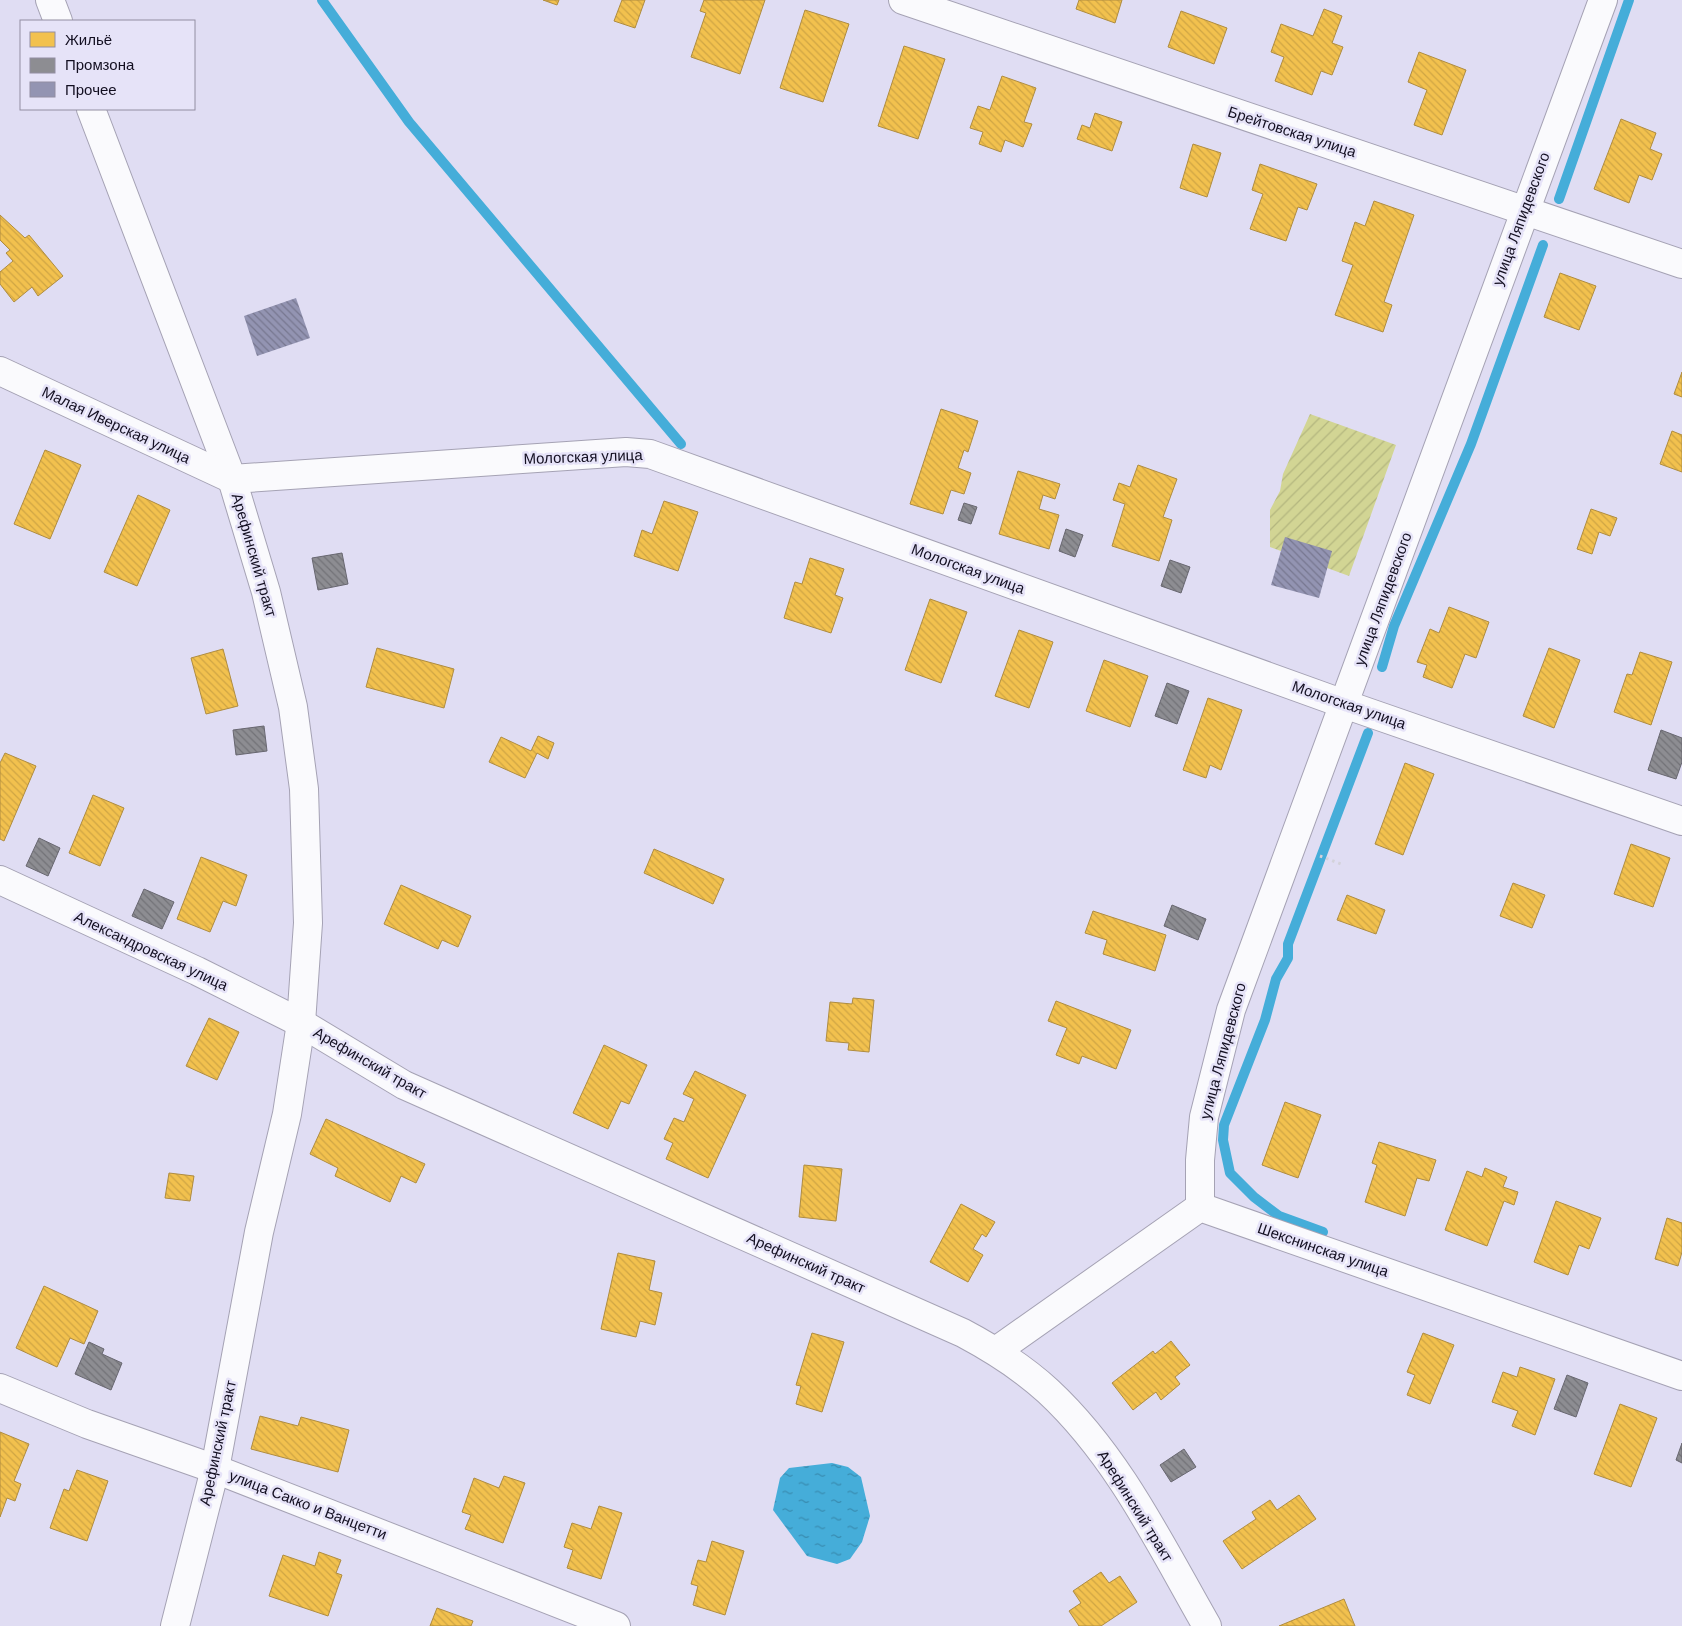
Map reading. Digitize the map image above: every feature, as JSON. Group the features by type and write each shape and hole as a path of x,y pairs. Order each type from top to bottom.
{"street":[{"path":"50,0 58,20"},
{"name":"Брейтовская улица","path":"903,0 1097,68 1682,264"},
{"name":"улица Ляпидевского","path":"1200,1207 1200,1160 1204,1117 1231,1010 1524,210 1603,0"},
{"name":"Арефинский тракт","path":"91,110 232,479 266,592 291,697 303,780 308,923 301,1023 287,1114 259,1232 215,1469 175,1626"},
{"name":"Малая Иверская улица","path":"0,370 232,479"},
{"name":"Мологская улица","path":"232,479 626,452 650,454 1344,704 1682,821"},
{"name":"Александровская улица","path":"0,880 197,971 301,1023"},
{"name":"Арефинский тракт","path":"301,1023 404,1085 963,1333 996,1351 1046,1390 1080,1424 1108,1460 1137,1503 1206,1626"},
{"path":"996,1351 1200,1207"},
{"name":"Шекснинская улица","path":"1200,1207 1682,1376"},
{"name":"улица Сакко и Ванцетти","path":"0,1388 87,1424 215,1469 616,1626"}],"path":[{"path":"1328,859 1341,864"}],"green space":[{"path":"1310,414 1396,445 1349,576 1270,547 1270,510 1280,491 1283,474"}],"water":[{"path":"832,1463 848,1467 861,1477 870,1516 862,1542 850,1559 837,1564 807,1556 773,1510 780,1478 789,1468"}],"building: Жильё":[{"path":"543,0 559,0 557,5"},
{"path":"622,0 645,0 635,28 614,21"},
{"path":"704,0 765,0 740,74 691,57 706,13 700,11"},
{"path":"1079,0 1122,0 1115,23 1076,9"},
{"path":"1324,9 1342,16 1332,43 1343,47 1332,75 1321,71 1312,95 1275,81 1284,57 1271,52 1281,24 1313,36"},
{"path":"805,10 849,24 823,102 780,88"},
{"path":"1181,11 1227,28 1214,64 1168,47"},
{"path":"904,46 945,59 918,139 878,126"},
{"path":"1419,52 1466,70 1442,135 1414,125 1427,90 1408,82"},
{"path":"1002,76 1036,88 1024,122 1032,124 1023,147 1005,140 1001,152 979,144 983,132 970,128 978,106 990,110"},
{"path":"1095,113 1122,122 1112,151 1077,139 1082,125 1090,128"},
{"path":"1621,119 1656,133 1650,149 1662,154 1652,180 1639,175 1629,203 1594,189"},
{"path":"1193,144 1221,153 1207,197 1180,188"},
{"path":"1260,164 1317,184 1307,210 1298,207 1286,241 1250,229 1263,194 1252,190"},
{"path":"1374,201 1414,215 1384,302 1392,305 1383,332 1335,315 1353,265 1342,261 1355,222 1365,226"},
{"path":"0,215 25,238 29,235 63,276 38,296 32,287 14,302 0,284 0,272 13,261 6,253 10,250 0,240"},
{"path":"1560,273 1596,286 1579,330 1544,317"},
{"path":"1682,372 1682,397 1674,394"},
{"path":"941,409 978,421 968,452 964,450 958,468 971,473 964,494 951,490 943,514 910,504"},
{"path":"1672,431 1682,435 1682,472 1660,464"},
{"path":"45,450 81,465 50,539 14,524"},
{"path":"1138,465 1177,479 1163,517 1172,520 1159,561 1112,546 1125,504 1113,500 1119,483 1130,487"},
{"path":"1018,471 1060,484 1055,499 1043,495 1039,509 1059,515 1049,549 999,534"},
{"path":"138,495 170,510 137,586 104,572"},
{"path":"664,501 698,512 678,571 634,556 642,530 652,534"},
{"path":"1591,509 1617,518 1610,536 1599,532 1592,554 1577,549"},
{"path":"810,558 844,569 835,595 843,598 831,633 784,618 795,582 802,584"},
{"path":"930,599 967,612 941,683 905,670"},
{"path":"1449,607 1489,622 1476,658 1465,654 1452,688 1423,677 1427,665 1417,662 1430,629 1439,633"},
{"path":"1019,630 1053,642 1029,708 995,696"},
{"path":"377,648 454,669 444,708 366,687"},
{"path":"1549,648 1580,660 1554,728 1523,716"},
{"path":"223,649 238,706 206,714 191,658"},
{"path":"1640,652 1672,662 1651,725 1614,712 1627,674 1632,675"},
{"path":"1104,660 1148,676 1130,727 1086,711"},
{"path":"1208,698 1242,710 1221,770 1210,765 1206,778 1183,770"},
{"path":"538,736 554,743 548,759 537,753 525,778 489,762 501,737 531,751"},
{"path":"5,753 36,766 4,841 0,839 0,763"},
{"path":"1405,763 1434,774 1403,855 1375,844"},
{"path":"93,795 124,808 100,866 69,853"},
{"path":"1631,844 1670,858 1653,907 1614,894"},
{"path":"654,849 724,879 713,904 644,873"},
{"path":"201,857 247,875 236,906 223,901 210,932 177,919"},
{"path":"1513,883 1545,895 1532,928 1500,916"},
{"path":"401,885 471,916 458,947 442,940 438,949 384,924"},
{"path":"1347,895 1385,910 1376,934 1337,920"},
{"path":"1093,911 1166,935 1155,971 1103,954 1107,940 1085,933"},
{"path":"853,998 874,1000 869,1052 848,1050 849,1043 826,1041 830,1002 852,1004"},
{"path":"1056,1001 1131,1030 1116,1069 1082,1056 1079,1064 1056,1055 1067,1028 1048,1021"},
{"path":"209,1018 239,1032 217,1080 186,1066"},
{"path":"604,1045 647,1065 629,1104 621,1101 608,1129 573,1113"},
{"path":"695,1071 746,1095 708,1178 666,1159 673,1143 664,1139 674,1118 684,1122 694,1099 683,1094"},
{"path":"1285,1102 1321,1115 1298,1178 1262,1165"},
{"path":"326,1119 425,1164 416,1183 401,1176 390,1202 335,1176 338,1168 310,1154"},
{"path":"1379,1142 1436,1160 1429,1181 1417,1178 1405,1216 1365,1202 1377,1165 1372,1163"},
{"path":"804,1165 842,1169 836,1221 799,1217"},
{"path":"1485,1168 1507,1177 1503,1187 1518,1192 1514,1205 1504,1201 1487,1246 1445,1230 1467,1171 1482,1177"},
{"path":"169,1173 194,1176 190,1201 165,1198"},
{"path":"1556,1201 1601,1218 1589,1249 1579,1245 1568,1275 1534,1262"},
{"path":"961,1204 995,1222 986,1237 982,1234 973,1249 983,1255 968,1282 930,1262"},
{"path":"1667,1218 1682,1223 1682,1252 1678,1266 1655,1259"},
{"path":"618,1253 655,1261 649,1290 662,1293 655,1325 640,1321 636,1337 601,1329"},
{"path":"44,1286 98,1311 84,1344 70,1338 57,1367 16,1348"},
{"path":"812,1333 844,1342 822,1412 796,1404 801,1386 796,1385"},
{"path":"1423,1333 1454,1345 1430,1404 1407,1395 1415,1375 1407,1372"},
{"path":"1171,1341 1190,1365 1175,1377 1180,1384 1161,1400 1156,1392 1133,1410 1112,1383 1153,1351 1155,1354"},
{"path":"1520,1367 1555,1379 1535,1435 1512,1426 1518,1411 1492,1402 1503,1372 1517,1377"},
{"path":"1620,1404 1657,1418 1631,1487 1594,1474"},
{"path":"260,1416 298,1426 301,1417 349,1430 338,1472 251,1449"},
{"path":"0,1432 29,1444 14,1481 21,1484 15,1501 7,1498 0,1517"},
{"path":"77,1470 108,1481 87,1541 50,1528 64,1489 69,1491"},
{"path":"504,1476 525,1483 503,1543 465,1529 471,1515 462,1512 474,1478 499,1488"},
{"path":"1299,1495 1316,1519 1242,1569 1223,1541 1256,1519 1252,1512 1270,1500 1277,1510"},
{"path":"599,1506 622,1513 601,1579 567,1568 573,1550 564,1547 572,1523 591,1529"},
{"path":"712,1541 744,1551 725,1615 693,1605 698,1586 691,1584 698,1560 706,1562"},
{"path":"319,1552 341,1560 336,1573 342,1575 328,1616 269,1596 283,1555 315,1566"},
{"path":"1101,1572 1109,1583 1120,1576 1137,1602 1101,1626 1079,1626 1069,1611 1081,1603 1073,1591"},
{"path":"1344,1599 1355,1626 1279,1626"},
{"path":"437,1608 473,1621 471,1626 430,1626"}],"building: Промзона":[{"path":"964,503 977,507 971,524 958,520"},
{"path":"1066,529 1083,535 1075,557 1059,551"},
{"path":"342,553 348,584 318,590 312,558"},
{"path":"1170,560 1190,567 1181,593 1161,586"},
{"path":"1167,683 1189,691 1177,724 1155,716"},
{"path":"264,726 267,751 236,755 233,730"},
{"path":"1661,730 1682,738 1682,762 1676,779 1648,770"},
{"path":"39,838 60,848 48,876 26,866"},
{"path":"144,889 174,902 162,929 132,916"},
{"path":"1172,905 1206,919 1198,940 1164,926"},
{"path":"89,1342 104,1349 102,1354 122,1363 111,1390 75,1374"},
{"path":"1567,1375 1588,1383 1576,1417 1554,1409"},
{"path":"1682,1443 1682,1463 1676,1460"},
{"path":"1184,1449 1196,1467 1171,1482 1160,1465"}],"building: Прочее":[{"path":"296,298 310,338 257,356 244,316"},
{"path":"1285,537 1332,551 1319,598 1271,585"}],"waterway":[{"path":"322,0 409,122 681,444"},
{"path":"1559,199 1629,0"},
{"path":"1382,667 1394,626 1471,444 1543,245"},
{"path":"1323,1232 1279,1216 1254,1197 1230,1173 1223,1140 1224,1125 1265,1020 1276,979 1288,958 1288,944 1368,733"}]}
